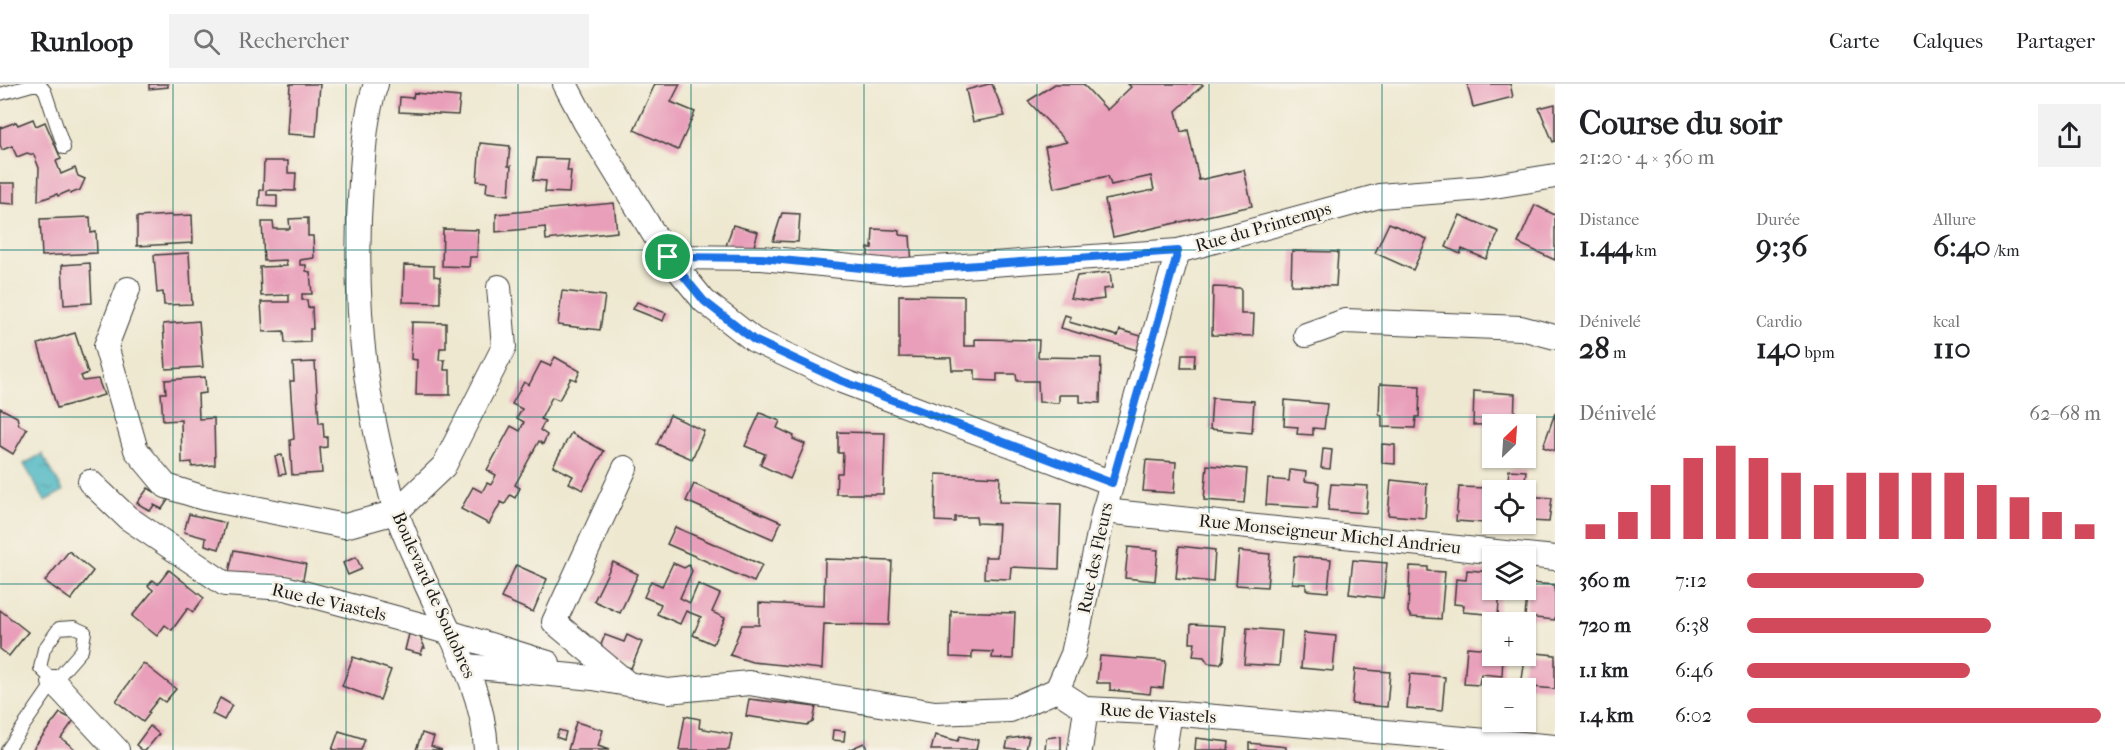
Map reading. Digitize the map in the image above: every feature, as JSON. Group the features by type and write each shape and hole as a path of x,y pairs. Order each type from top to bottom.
{"street":[{"name":"Boulevard de Soulobres","path":"376,84 368,106 358,229 359,316 373,425 396,512 419,570 466,666 481,709 485,725 486,750"},
{"path":"565,84 585,122 668,257 704,301 754,340 842,381 1112,483"},
{"name":"Rue du Printemps","path":"668,257 762,258 891,271 1178,251 1379,196 1482,188 1555,176"},
{"name":"Rue des Fleurs","path":"1057,690 1073,654 1104,511 1178,251"},
{"path":"128,289 106,346 136,450 166,486 204,498 345,526 396,512 444,466 504,347 499,287"},
{"path":"1306,335 1345,321 1521,328 1555,337"},
{"path":"625,468 554,622 629,685"},
{"name":"Rue de Viastels","path":"90,482 128,518 225,584 285,588 451,633 593,678"},
{"name":"Rue Monseigneur Michel Andrieu","path":"1104,511 1555,558"},
{"name":"Rue de Viastels","path":"466,666 593,678 668,691 749,683 935,713 1010,710 1057,690 1086,709 1170,713 1377,740 1555,747"},
{"path":"54,682 117,750"},
{"path":"1080,750 1086,709"},
{"path":"1164,750 1170,713"}],"lane":[{"path":"0,94 40,85 45,91 64,148"},
{"path":"8,750 54,682 82,650 85,632 75,627 59,628 44,649 40,668 54,682"}],"water":[{"path":"42,454 63,491 45,501 24,464"}],"building":[{"path":"149,84 168,84 168,87 149,89"},
{"path":"290,84 320,84 316,136 287,134"},
{"path":"655,84 680,84 671,102 695,112 678,150 634,130"},
{"path":"992,84 1005,116 973,122 966,90"},
{"path":"1055,84 1083,84 1107,110 1131,87 1128,84 1202,84 1176,111 1181,132 1188,130 1199,180 1244,170 1252,206 1113,237 1105,200 1154,190 1151,176 1111,185 1108,176 1054,188 1045,147 1067,142 1028,101"},
{"path":"1467,84 1510,84 1513,97 1473,107"},
{"path":"414,93 460,97 458,115 399,112 400,97 413,98"},
{"path":"1555,104 1555,141 1553,142 1539,108"},
{"path":"33,119 36,126 45,122 61,159 56,161 61,174 75,168 78,176 85,179 80,190 70,194 69,191 58,196 57,194 38,201 39,168 34,155 27,153 17,157 12,146 2,150 0,128 16,122 18,125"},
{"path":"480,143 510,146 509,195 486,192 487,182 477,181"},
{"path":"537,158 569,159 567,171 571,171 569,193 545,192 546,181 533,180"},
{"path":"264,161 288,161 288,173 296,173 295,191 267,190 267,195 277,195 277,207 259,206 260,190 263,190"},
{"path":"0,183 15,183 15,204 0,203"},
{"path":"614,203 617,232 546,240 545,227 496,232 496,214"},
{"path":"1535,205 1555,215 1555,260 1518,243"},
{"path":"782,213 800,214 798,242 773,241"},
{"path":"192,215 193,243 137,246 137,217"},
{"path":"1460,215 1499,232 1486,259 1462,249 1460,254 1446,247"},
{"path":"90,217 91,233 96,232 97,253 42,256 40,219"},
{"path":"308,218 308,236 313,236 314,258 300,260 300,265 306,265 306,271 310,272 312,294 302,294 302,300 307,300 308,308 312,307 313,329 310,329 310,342 285,343 284,331 263,332 261,302 289,302 289,295 261,296 260,267 287,266 286,260 264,261 262,222 273,222 274,229 290,229 289,219"},
{"path":"1389,223 1427,239 1413,270 1375,253"},
{"path":"733,225 758,232 752,253 726,246"},
{"path":"443,229 478,230 477,257 470,257 469,267 442,266"},
{"path":"873,229 900,231 900,235 910,236 912,265 868,268 868,248 872,248"},
{"path":"1292,251 1338,252 1336,286 1291,285"},
{"path":"189,253 192,304 164,305 163,292 157,293 154,255"},
{"path":"90,263 92,303 64,305 62,265"},
{"path":"404,265 434,266 434,276 440,277 440,303 403,302"},
{"path":"1110,272 1112,288 1103,289 1104,299 1089,301 1070,298 1077,276"},
{"path":"1213,287 1241,288 1241,314 1254,314 1253,336 1212,335"},
{"path":"562,291 605,296 600,330 558,325"},
{"path":"899,295 964,296 964,346 975,346 975,339 1039,340 1038,357 1101,358 1100,403 1080,402 1080,395 1059,395 1059,403 1039,402 1038,381 1017,381 1016,374 997,374 997,381 975,380 975,370 952,370 951,358 899,357"},
{"path":"637,302 666,313 663,321 633,309"},
{"path":"1065,315 1071,317 1069,322 1118,336 1120,330 1141,336 1137,350 1061,328"},
{"path":"199,321 203,367 166,369 163,324"},
{"path":"412,322 446,323 446,348 440,348 439,360 445,360 444,370 450,370 450,395 416,395 417,360 411,359"},
{"path":"75,333 88,373 81,376 83,381 98,379 104,395 57,408 38,344"},
{"path":"1182,354 1195,354 1194,368 1181,368"},
{"path":"555,357 580,371 576,380 571,378 559,400 552,397 541,419 545,421 540,430 547,435 543,444 539,441 515,485 520,488 515,498 510,495 505,504 501,502 489,524 461,509 473,487 482,492 487,483 491,485 496,475 487,470 511,426 520,431 524,422 517,418 522,409 512,404 524,382 529,385 541,362 550,366"},
{"path":"315,362 319,423 323,423 324,437 327,437 327,447 320,448 322,473 292,475 290,440 294,439 290,381 294,381 293,363"},
{"path":"205,377 206,393 198,394 199,419 214,418 215,465 192,467 192,462 182,463 181,420 163,421 161,393 166,393 165,380"},
{"path":"1380,384 1420,386 1419,417 1416,417 1415,428 1382,427 1382,416 1379,415"},
{"path":"1474,391 1515,394 1514,414 1482,414 1482,425 1473,425"},
{"path":"1212,398 1254,401 1252,433 1210,429"},
{"path":"1285,400 1327,404 1324,429 1313,428 1313,435 1297,434 1298,427 1284,426"},
{"path":"0,408 17,417 19,425 27,429 13,454 0,446"},
{"path":"760,413 780,421 777,428 805,444 790,479 760,465 765,454 745,446"},
{"path":"1555,413 1555,451 1543,447"},
{"path":"670,415 704,431 692,459 657,444"},
{"path":"838,432 885,433 883,494 836,494 837,473 842,473 843,453 838,453"},
{"path":"571,433 604,451 583,490 569,483 573,476 553,466"},
{"path":"1382,444 1395,445 1395,464 1382,463"},
{"path":"1323,449 1332,450 1330,469 1321,468"},
{"path":"282,455 286,474 279,475 275,456"},
{"path":"1146,460 1176,462 1174,493 1143,491"},
{"path":"1207,465 1247,469 1244,503 1204,500"},
{"path":"1290,470 1306,472 1305,481 1319,483 1317,508 1266,505 1268,479 1289,481"},
{"path":"1509,470 1526,471 1525,480 1508,480"},
{"path":"936,474 1000,477 999,502 1061,504 1059,569 1011,567 1010,579 984,578 985,557 997,557 999,524 977,523 976,517 955,517 955,522 935,521"},
{"path":"1391,480 1427,484 1425,518 1388,515"},
{"path":"694,484 781,522 773,539 686,501"},
{"path":"1331,484 1368,486 1366,513 1328,510"},
{"path":"1459,487 1482,488 1482,523 1456,521"},
{"path":"148,488 168,500 162,509 154,505 150,511 137,503"},
{"path":"1536,497 1552,498 1549,522 1536,521"},
{"path":"189,514 226,523 219,549 205,545 206,538 184,532"},
{"path":"675,527 762,565 754,582 667,544"},
{"path":"1179,546 1215,550 1213,582 1176,578"},
{"path":"1128,547 1158,550 1155,581 1125,578"},
{"path":"234,550 306,564 302,584 244,573 241,583 227,581"},
{"path":"69,551 93,571 71,600 45,581"},
{"path":"1239,551 1270,554 1267,587 1236,585"},
{"path":"1294,556 1331,559 1328,592 1306,590 1306,584 1292,583"},
{"path":"356,557 362,569 348,575 343,563"},
{"path":"825,559 892,561 889,625 824,624 822,669 752,662 730,655 742,625 759,625 759,603 824,606"},
{"path":"1353,560 1387,563 1383,598 1349,594"},
{"path":"613,562 638,574 620,613 594,601"},
{"path":"673,563 684,568 689,565 692,571 680,598 690,603 698,584 720,594 712,612 725,618 713,644 693,635 701,617 686,611 680,624 657,614 661,604 644,597 651,581 662,586"},
{"path":"516,565 547,579 533,612 501,598"},
{"path":"1410,566 1428,567 1428,571 1445,572 1441,619 1411,617 1408,612"},
{"path":"169,570 204,598 193,612 188,608 172,630 165,625 157,636 132,616 152,592 153,590 148,586 153,580 158,584"},
{"path":"1467,570 1482,571 1482,600 1499,600 1498,612 1463,612 1464,605 1454,604 1456,579 1466,580"},
{"path":"1536,584 1555,585 1555,620 1536,618 1536,612 1525,612 1526,600 1536,600"},
{"path":"0,610 28,632 9,656 0,649"},
{"path":"951,611 1015,613 1013,659 992,658 993,652 972,651 972,658 950,657"},
{"path":"1191,624 1226,626 1223,660 1220,664 1208,663 1204,657 1193,656 1195,643 1190,643"},
{"path":"1247,628 1282,631 1279,666 1244,664"},
{"path":"1304,633 1336,636 1333,671 1301,668"},
{"path":"409,634 420,637 425,648 421,654 405,650"},
{"path":"605,635 624,642 627,635 642,642 631,668 615,663 598,652"},
{"path":"1467,647 1482,648 1482,666 1502,666 1502,676 1481,674 1479,685 1464,684"},
{"path":"1536,653 1555,655 1555,689 1536,687 1536,678 1522,678 1524,666 1536,666"},
{"path":"1100,656 1166,661 1163,688 1151,687 1150,694 1110,690 1110,683 1097,683"},
{"path":"353,657 391,670 380,700 342,686"},
{"path":"143,663 176,689 165,702 159,698 143,722 116,701"},
{"path":"1355,669 1390,672 1387,707 1352,704"},
{"path":"1410,674 1445,677 1442,711 1407,708"},
{"path":"220,698 232,705 224,720 212,714"},
{"path":"749,699 816,707 813,722 807,725 746,716"},
{"path":"60,713 74,720 61,738 76,750 32,750"},
{"path":"685,716 700,719 699,728 732,734 729,750 679,750"},
{"path":"576,722 603,730 598,746 609,750 568,750"},
{"path":"150,726 159,734 146,750 142,750 136,745"},
{"path":"559,730 566,732 564,740 556,737"},
{"path":"833,730 845,731 844,741 832,740"},
{"path":"339,731 365,739 361,750 332,750"},
{"path":"422,733 434,737 431,746 442,750 416,750"},
{"path":"935,735 958,741 960,736 978,740 976,750 931,750"},
{"path":"1029,736 1026,750 1006,748 1008,739"},
{"path":"1061,736 1061,750 1045,750 1046,738"},
{"path":"1196,738 1229,742 1228,750 1195,750"},
{"path":"864,743 868,750 848,750"},
{"path":"1249,743 1286,747 1286,750 1249,750"}],"route":[{"path":"1178,251 1112,483 842,381 754,340 704,301 668,257 762,258 891,271 1178,251"}]}
